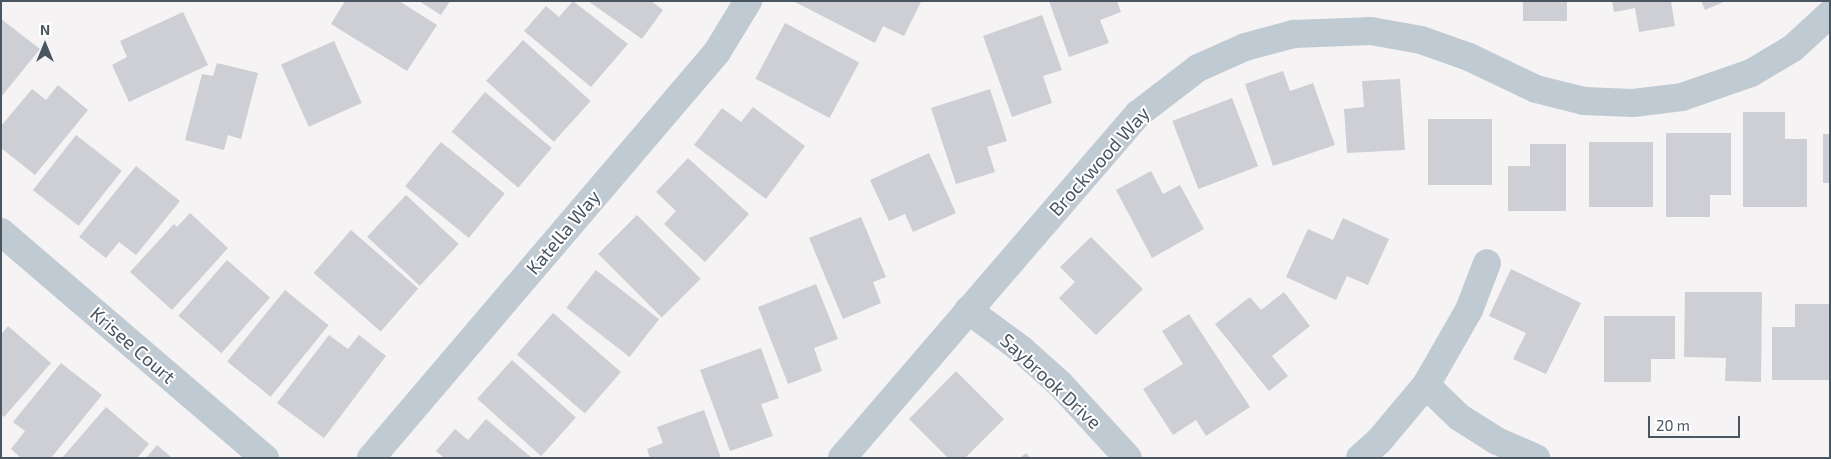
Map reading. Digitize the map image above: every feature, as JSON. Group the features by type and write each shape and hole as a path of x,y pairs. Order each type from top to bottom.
{"street":[{"name":"Katella Way","path":"371,458 717,52 748,1"},
{"name":"Brockwood Way","path":"842,458 1138,114 1198,68 1245,47 1294,34 1371,31 1421,40 1469,58 1536,89 1584,101 1633,103 1682,98 1751,73 1793,48 1829,16"},
{"name":"Krisee Court","path":"1,232 265,458"},
{"path":"1360,458 1379,441 1426,385 1469,310 1486,263"},
{"name":"Saybrook Drive","path":"968,310 1022,350 1060,384 1128,458"},
{"path":"1426,385 1459,417 1497,441 1536,458"}],"building":[{"path":"345,1 399,1 437,25 407,71 331,24"},
{"path":"419,1 450,1 441,15"},
{"path":"573,1 628,44 591,87 524,31 546,6 559,17"},
{"path":"588,1 651,1 663,10 642,39"},
{"path":"793,1 921,2 904,36 883,26 875,43"},
{"path":"1049,1 1117,1 1121,12 1100,20 1109,43 1069,57"},
{"path":"1523,1 1567,1 1567,21 1523,21"},
{"path":"1612,1 1671,1 1675,26 1639,32 1635,8 1614,12"},
{"path":"1701,1 1726,1 1705,10"},
{"path":"183,12 208,65 129,102 112,65 127,57 120,41"},
{"path":"1042,15 1062,70 1043,76 1052,103 1012,117 983,36"},
{"path":"1,19 40,49 1,97"},
{"path":"785,23 859,62 830,118 755,79"},
{"path":"523,40 591,101 554,142 486,81"},
{"path":"334,41 362,103 309,127 281,65"},
{"path":"217,63 258,73 241,139 228,135 224,150 185,140 202,74 213,76"},
{"path":"1283,71 1290,91 1313,83 1335,145 1273,166 1245,84"},
{"path":"1400,79 1405,150 1347,153 1344,109 1364,107 1362,81"},
{"path":"58,85 88,110 35,175 1,148 1,126 32,89 46,100"},
{"path":"990,89 1007,141 987,147 995,172 956,184 931,108"},
{"path":"485,92 552,148 518,188 452,132"},
{"path":"1232,98 1258,166 1198,189 1172,121"},
{"path":"753,107 805,146 766,199 694,145 722,108 741,122"},
{"path":"1743,112 1785,112 1785,139 1807,139 1807,207 1743,207"},
{"path":"1428,119 1492,119 1492,185 1428,185"},
{"path":"1666,133 1731,133 1731,195 1710,195 1710,217 1666,217"},
{"path":"1823,134 1830,134 1830,183 1823,183"},
{"path":"76,135 122,171 79,226 33,190"},
{"path":"441,142 505,194 469,238 405,186"},
{"path":"1589,142 1653,142 1653,207 1589,207"},
{"path":"1530,144 1566,144 1566,211 1508,211 1508,166 1530,166"},
{"path":"929,153 956,213 913,232 905,214 889,221 870,180"},
{"path":"688,158 749,214 705,262 664,224 676,211 656,192"},
{"path":"136,166 180,201 136,255 119,242 106,258 79,237"},
{"path":"1151,171 1163,194 1180,185 1204,229 1152,258 1116,190"},
{"path":"406,195 459,244 420,286 367,237"},
{"path":"190,213 228,248 172,310 130,272 174,224 177,227"},
{"path":"637,215 701,279 662,318 598,254"},
{"path":"861,217 886,277 873,282 881,303 843,319 809,238"},
{"path":"1343,218 1389,239 1368,285 1347,276 1336,300 1286,277 1308,229 1333,240"},
{"path":"351,230 418,288 381,331 314,273"},
{"path":"1091,237 1143,289 1096,335 1059,298 1075,282 1060,267"},
{"path":"227,260 270,297 221,353 178,316"},
{"path":"1511,269 1581,303 1546,374 1513,359 1526,333 1489,316"},
{"path":"596,270 659,319 629,357 566,308"},
{"path":"816,284 838,339 814,348 822,371 788,384 758,307"},
{"path":"285,290 329,325 271,397 227,361"},
{"path":"1284,292 1310,326 1272,356 1288,376 1269,391 1215,324 1250,297 1261,310"},
{"path":"1685,292 1762,292 1761,382 1725,381 1726,358 1684,357"},
{"path":"1795,304 1830,304 1830,380 1772,380 1772,327 1795,327"},
{"path":"553,313 621,372 585,414 517,355"},
{"path":"1189,314 1250,407 1206,436 1196,420 1173,435 1143,389 1183,364 1162,331"},
{"path":"1604,316 1675,316 1675,359 1651,359 1651,382 1604,382"},
{"path":"8,326 51,363 4,417 1,414 1,335"},
{"path":"329,335 348,349 359,335 386,356 324,438 277,403"},
{"path":"761,348 779,398 761,404 773,436 730,451 700,370"},
{"path":"512,360 576,418 541,456 477,399"},
{"path":"61,363 102,395 51,458 21,458 11,449 25,431 13,422"},
{"path":"956,371 1004,419 965,458 948,458 909,419"},
{"path":"106,407 149,444 137,458 62,458"},
{"path":"704,410 721,458 650,458 647,449 663,443 657,427"},
{"path":"486,419 532,458 444,458 436,451 455,429 468,440"},
{"path":"157,445 172,458 146,458"},
{"path":"1026,453 1030,458 1020,458"}]}
